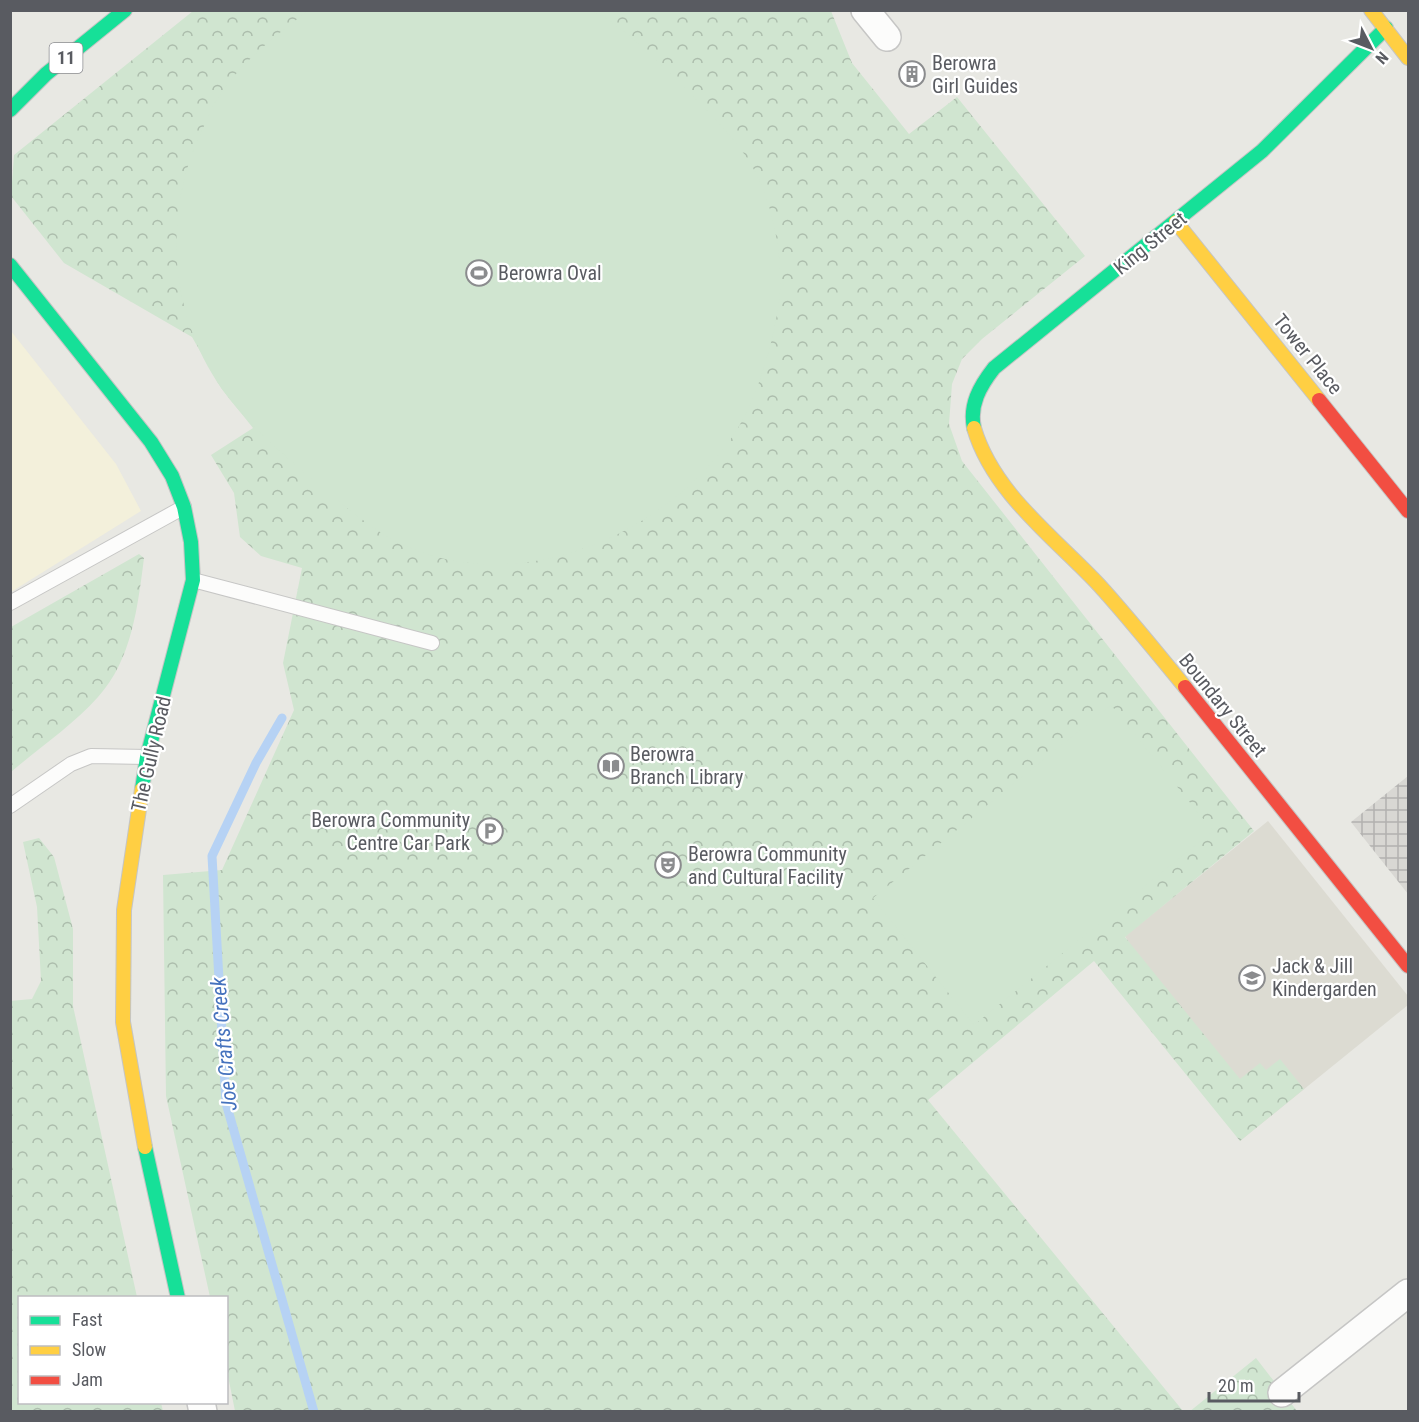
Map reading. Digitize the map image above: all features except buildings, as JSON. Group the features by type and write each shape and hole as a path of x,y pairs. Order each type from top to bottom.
{"street":[{"name":"11","path":"10,110 46,74 125,10"},
{"path":"865,10 887,37"},
{"path":"1371,10 1399,39"},
{"name":"King Street","path":"999,475 976,434 972,422 974,404 980,386 1008,355 1263,152 1399,39"},
{"name":"Tower Place","path":"1176,222 1408,511"},
{"name":"The Gully Road","path":"10,265 151,442 172,476 184,507 191,542 193,580 147,757 124,910 123,1022 141,1129 178,1296"},
{"name":"Boundary Street","path":"999,475 1038,523 1095,581 1148,643 1408,966"},
{"path":"1282,1393 1408,1293"}],"lane":[{"path":"10,603 184,507"},
{"path":"193,580 432,643"},
{"path":"10,806 71,764 91,756 147,757"}],"shaded area":[{"path":"11,331 116,464 141,511 11,592"},
{"path":"1408,776 1408,894 1351,822"},
{"name":"Jack & Jill Kindergarden","path":"1268,821 1408,996 1408,1005 1240,1141 1125,936"}],"green space":[{"name":"Berowra Oval","path":"588,10 614,24 651,55 704,107 739,146 764,191 779,254 780,292 770,348 757,389 740,425 730,440 700,475 664,506 623,531 579,550 533,561 486,564 440,558 395,541 358,517 268,440 239,411 222,389 204,359 190,327 182,294 177,260 177,226 182,192 190,158 218,97 250,59 308,11"},
{"path":"193,11 831,11 852,63 909,134 957,97 1085,256 982,339 962,359 952,384 949,424 962,461 1254,831 1125,937 1240,1079 1260,1063 1266,1070 1280,1059 1304,1089 1240,1141 1094,961 928,1100 1183,1411 235,1411 228,1376 228,1296 210,1296 166,1096 163,875 222,870 294,710 283,663 302,568 261,556 240,537 234,493 211,455 253,428 221,388 192,337 64,263 11,196 14,155"},
{"path":"139,554 144,558 136,613 119,666 98,697 78,717 11,772 11,627"},
{"path":"1111,705 1213,831 974,1025 873,898"},
{"path":"39,838 54,857 73,929 73,1006 137,1296 18,1296 18,1404 161,1404 163,1411 11,1411 10,1001 32,999 41,981 37,907 23,842"},
{"path":"1256,1358 1297,1411 1189,1412"}],"waterway":[{"name":"Joe Crafts Creek","path":"282,718 256,763 212,856 226,1103 314,1412"}],"traffic: fast":[{"path":"10,110 46,74 125,10"},
{"path":"974,428 974,404 984,382 994,368 1262,151 1386,28"},
{"path":"10,265 151,442 172,476 184,507 191,542 193,580 147,757 142,789"},
{"path":"145,1147 178,1296"}],"traffic: slow":[{"path":"1371,10 1408,58"},
{"path":"1176,222 1319,400"},
{"path":"974,428 983,451 1010,494 1099,585 1185,687"},
{"path":"142,789 124,910 123,1022 145,1147"}],"traffic: jam":[{"path":"1319,400 1408,511"},
{"path":"1185,687 1408,966"}],"place":[{"name":"Berowra Girl Guides","path":"912,74"},
{"name":"Berowra Oval","path":"479,273"},
{"name":"Berowra Branch Library","path":"611,766"},
{"name":"Berowra Community Centre Car Park","path":"490,831"},
{"name":"Berowra Community and Cultural Facility","path":"668,865"},
{"name":"Jack & Jill Kindergarden","path":"1252,978"}]}
